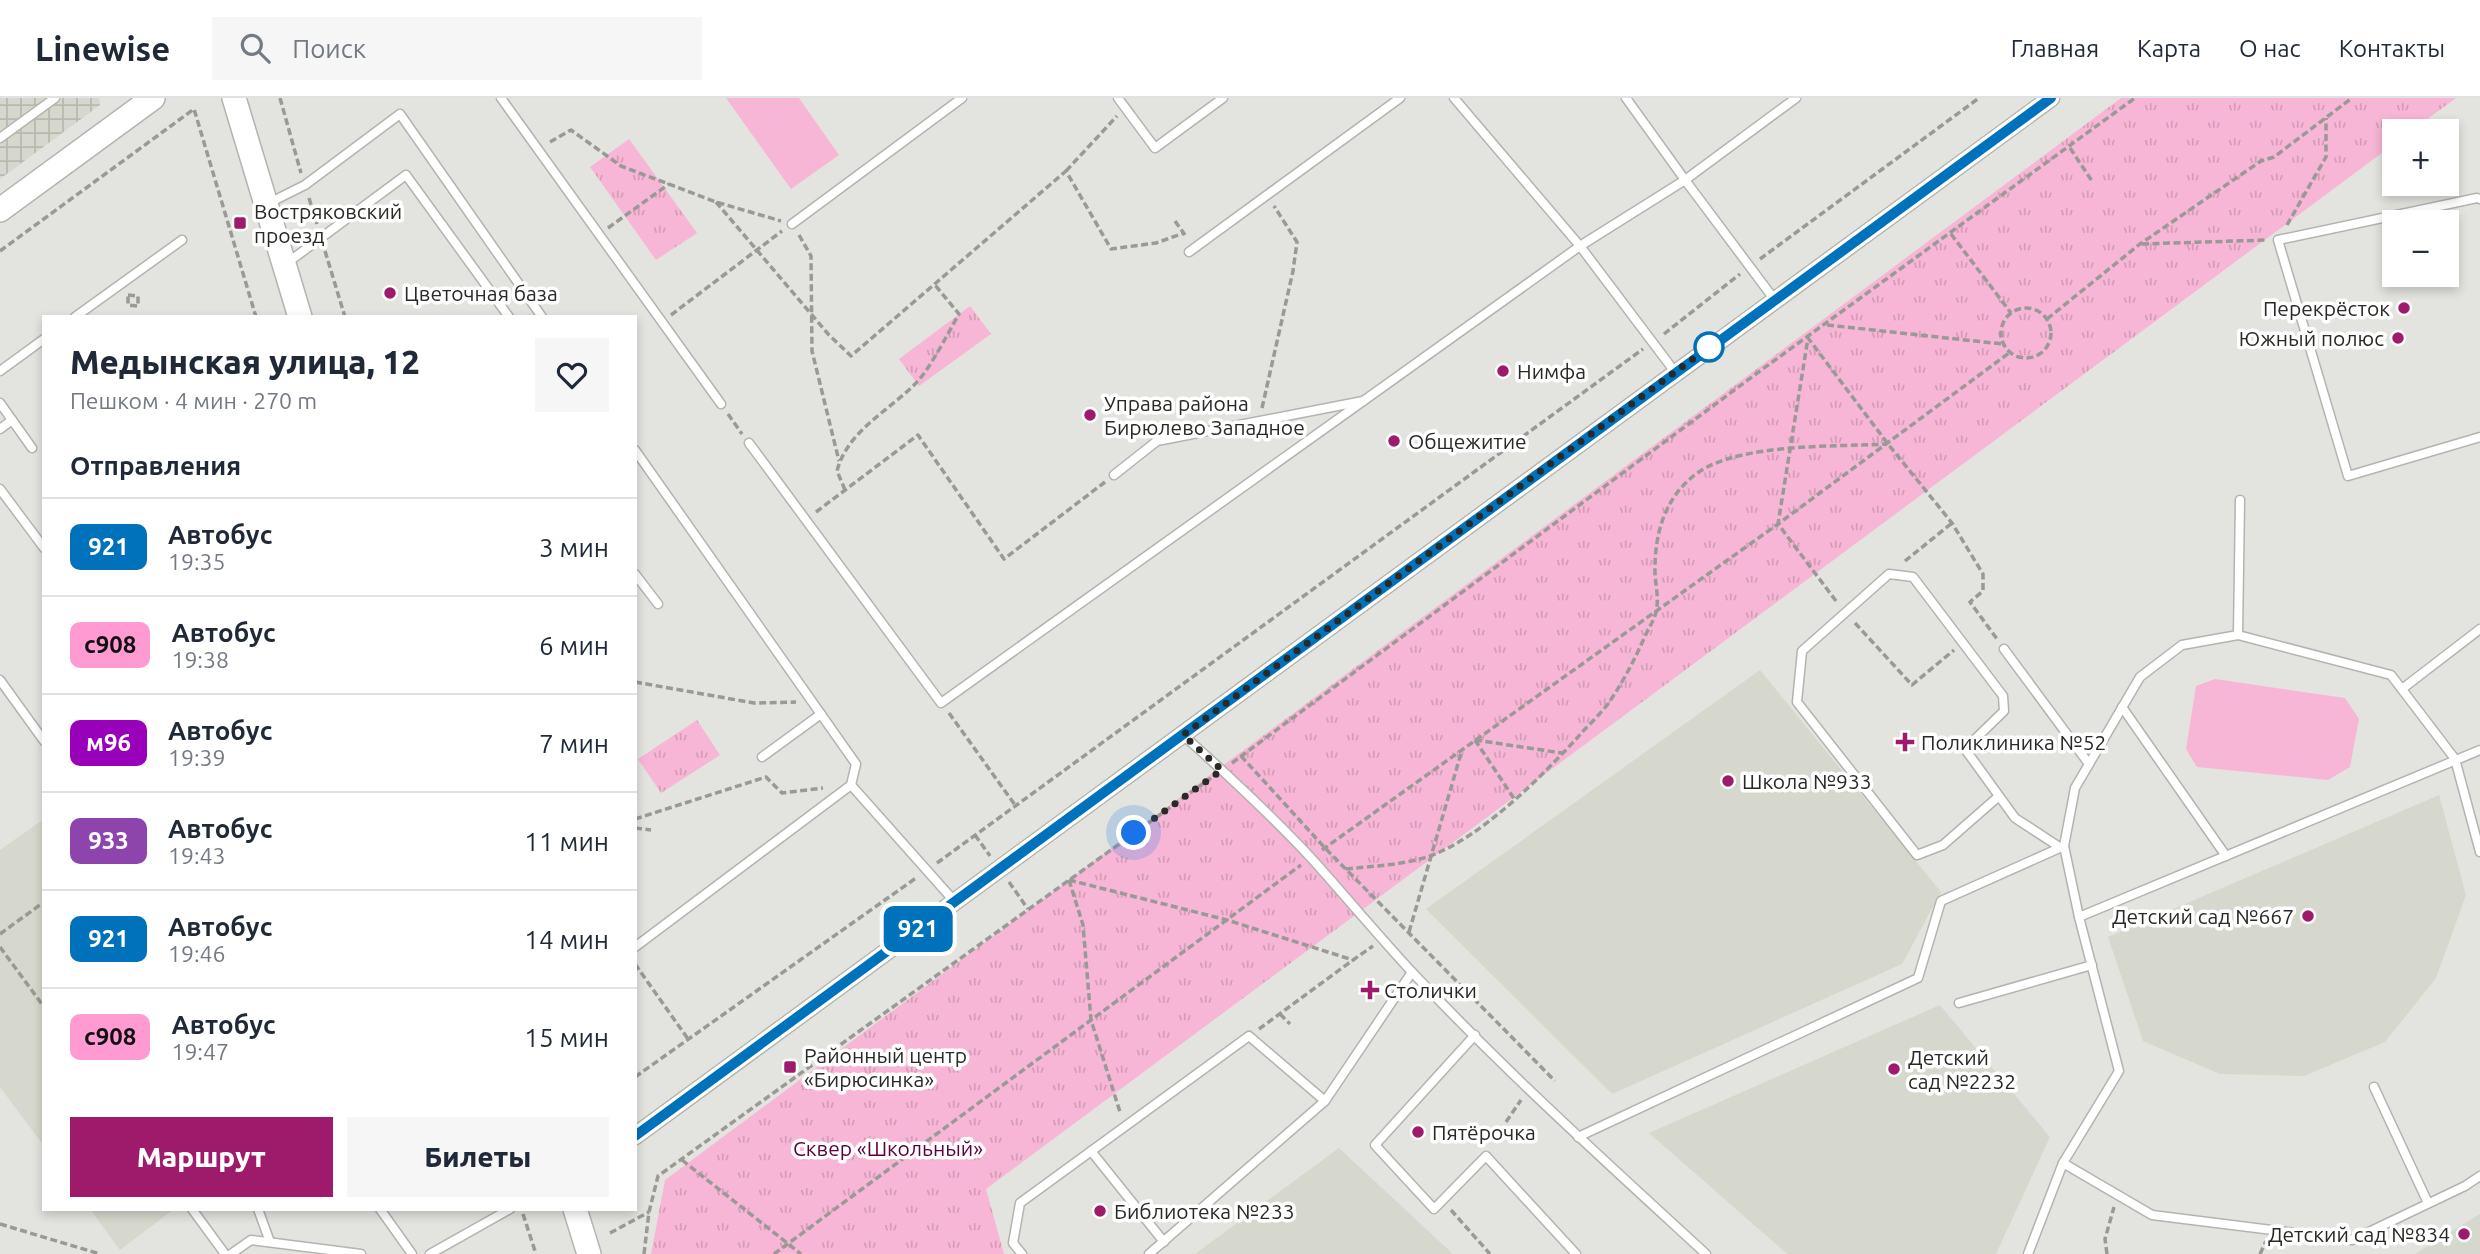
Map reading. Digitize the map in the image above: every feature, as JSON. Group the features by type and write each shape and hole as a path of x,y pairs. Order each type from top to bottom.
{"street":[{"path":"0,210 153,98"},
{"path":"234,98 299,315"},
{"path":"637,1135 2051,98"},
{"path":"576,1211 589,1254"}],"lane":[{"path":"0,138 55,98"},
{"path":"500,98 721,404"},
{"path":"792,224 962,98"},
{"path":"1118,98 1155,148 1223,98"},
{"path":"1189,252 1401,98"},
{"path":"1454,98 1580,246 1675,372"},
{"path":"749,443 941,703 1580,246 1685,180 1796,98"},
{"path":"1629,99 1685,180 1774,299"},
{"path":"266,204 305,185 400,114 541,315"},
{"path":"284,265 406,175 508,315"},
{"path":"2480,199 2278,240 2348,476 2480,437"},
{"path":"78,315 182,240"},
{"path":"0,371 42,340"},
{"path":"1114,475 1157,441 1366,401"},
{"path":"0,403 32,448"},
{"path":"0,429 12,420"},
{"path":"637,453 856,764 851,785 637,946"},
{"path":"0,489 42,545"},
{"path":"2238,635 2240,500"},
{"path":"1999,796 1943,845 1917,855 1797,702 1802,651 1889,574 1913,578 2003,696 2004,711 1965,749 2015,818 2062,847"},
{"path":"637,577 658,604"},
{"path":"2402,689 2480,629"},
{"path":"2028,1254 2063,1163 2119,1071 2062,847 2074,788 2140,677 2182,645 2238,635 2391,675 2455,759 2480,852"},
{"path":"2004,649 2089,764"},
{"path":"0,680 42,738"},
{"path":"2122,707 2226,856"},
{"path":"762,757 821,714"},
{"path":"1183,735 1311,858 1412,972 1475,1035 1578,1137 1706,1254"},
{"path":"2079,917 2480,750"},
{"path":"851,785 955,901"},
{"path":"1578,1137 1918,978 1941,901 2062,847"},
{"path":"1959,1003 2092,965"},
{"path":"1149,1254 1325,1101 1412,972"},
{"path":"1475,1035 1375,1145 1434,1209 1486,1156 1576,1254"},
{"path":"1021,1254 1013,1243 1020,1203 1249,1037 1325,1101"},
{"path":"2374,1087 2428,1203"},
{"path":"1091,1151 1164,1242"},
{"path":"2063,1163 2152,1215 2352,1240 2465,1186 2480,1176"},
{"path":"193,1211 225,1254"},
{"path":"259,1211 270,1242"},
{"path":"381,1211 412,1254"},
{"path":"430,1254 505,1211"},
{"path":"231,1254 251,1240 361,1254"}],"path":[{"path":"280,98 344,315"},
{"path":"637,1076 927,870 1652,342 1750,266 1979,98"},
{"path":"643,1254 658,1176 1222,770 2135,98"},
{"path":"2047,319 2140,244 2261,160 2274,157 2352,98"},
{"path":"716,202 812,315 851,356 1066,172 1125,107"},
{"path":"0,251 194,109 255,315"},
{"path":"2140,244 2278,240 2326,157 2326,118"},
{"path":"538,149 571,130 621,166 716,202 792,224 811,256 812,351 839,461"},
{"path":"2070,147 2092,181"},
{"path":"1066,172 1111,249 1156,243 1184,233 1175,221"},
{"path":"599,235 669,184"},
{"path":"1258,422 1268,388 1297,242 1267,195"},
{"path":"662,322 792,224"},
{"path":"1951,234 2011,313"},
{"path":"120,285 128,296"},
{"path":"845,490 836,471 839,461 855,438 916,382 959,314 934,285"},
{"path":"2021,308 2033,309 2047,319 2051,337 2046,349 2035,357 2022,358 2009,353 2003,344 2001,332 2003,321 2011,313 2021,308"},
{"path":"1827,325 2003,344"},
{"path":"1808,338 1952,523 1983,574 1983,591 1970,602 2004,649"},
{"path":"1808,338 1778,524 1845,612 1912,685 1958,646"},
{"path":"774,1254 1311,858 1778,524 2009,353"},
{"path":"721,404 749,443"},
{"path":"806,520 918,436 1004,559 1114,475"},
{"path":"1346,869 1397,864 1431,855 1476,830 1515,800 1608,704 1631,668 1657,611 1655,559 1658,532 1664,512 1677,492 1699,472 1721,461 1745,455 1790,449 1888,444"},
{"path":"1889,574 1952,523"},
{"path":"637,682 754,703 812,701"},
{"path":"941,703 1015,805"},
{"path":"1475,740 1562,753"},
{"path":"1475,740 1515,800"},
{"path":"1409,932 1462,750"},
{"path":"1241,756 1325,848 1555,1081"},
{"path":"637,818 766,778 782,793 851,785"},
{"path":"637,828 651,830"},
{"path":"1069,880 1227,920 1353,960"},
{"path":"1069,880 1083,925 1091,1020 1125,1127"},
{"path":"0,934 42,903"},
{"path":"1249,1037 1383,939"},
{"path":"0,947 42,1004"},
{"path":"637,967 688,1039"},
{"path":"1280,1014 1290,1024"},
{"path":"1506,1122 1529,1088"},
{"path":"681,1160 801,1254"},
{"path":"2107,1254 2105,1239 2117,1195"},
{"path":"1442,1200 1490,1254"},
{"path":"610,1233 649,1212"},
{"path":"523,1214 536,1254"},
{"path":"0,1224 100,1254"}],"shaded area":[{"path":"0,98 99,98 100,105 0,179"},
{"name":"Школа №933","path":"1760,670 1941,892 1902,964 1612,1094 1426,909"},
{"name":"Детский сад №667","path":"2439,795 2466,895 2436,978 2385,1042 2304,1076 2220,1074 2143,1041 2108,937"},
{"path":"42,820 42,1143 0,1087 0,850"},
{"name":"Детский сад №2232","path":"1940,1005 2050,1137 1996,1254 1787,1254 1649,1133"},
{"path":"1339,1148 1453,1254 1195,1254"},
{"path":"91,1211 171,1211 120,1250"},
{"name":"Детский сад №834","path":"2480,1214 2480,1254 2415,1254"}],"green space":[{"path":"726,98 799,98 839,155 791,189"},
{"name":"Сквер «Школьный»","path":"2121,98 2456,98 2427,119 2382,119 2382,153 986,1189 1004,1254 651,1254 665,1180"},
{"path":"629,139 697,233 656,260 590,167"},
{"path":"970,306 991,334 919,386 899,359"},
{"path":"2215,679 2345,698 2359,719 2350,767 2328,780 2197,767 2186,749 2196,686"},
{"path":"697,720 720,755 661,793 638,759"}],"bus line":[{"name":"921","path":"637,1135 2051,98"}],"place":[{"name":"Востряковский проезд","path":"240,223"},
{"name":"Цветочная база","path":"390,293"},
{"name":"Перекрёсток","path":"2404,308"},
{"name":"Южный полюс","path":"2398,338"},
{"name":"Нимфа","path":"1503,371"},
{"name":"Управа района Бирюлево Западное","path":"1090,415"},
{"name":"Общежитие","path":"1394,441"},
{"name":"Поликлиника №52","path":"1905,742"},
{"name":"Школа №933","path":"1728,781"},
{"name":"Детский сад №667","path":"2308,916"},
{"name":"Столички","path":"1370,990"},
{"name":"Районный центр «Бирюсинка»","path":"790,1067"},
{"name":"Детский сад №2232","path":"1894,1069"},
{"name":"Пятёрочка","path":"1418,1132"},
{"name":"Библиотека №233","path":"1100,1211"},
{"name":"Детский сад №834","path":"2464,1234"}],"route":[{"path":"1134,833 1222,770 1183,735 1709,347"}]}
